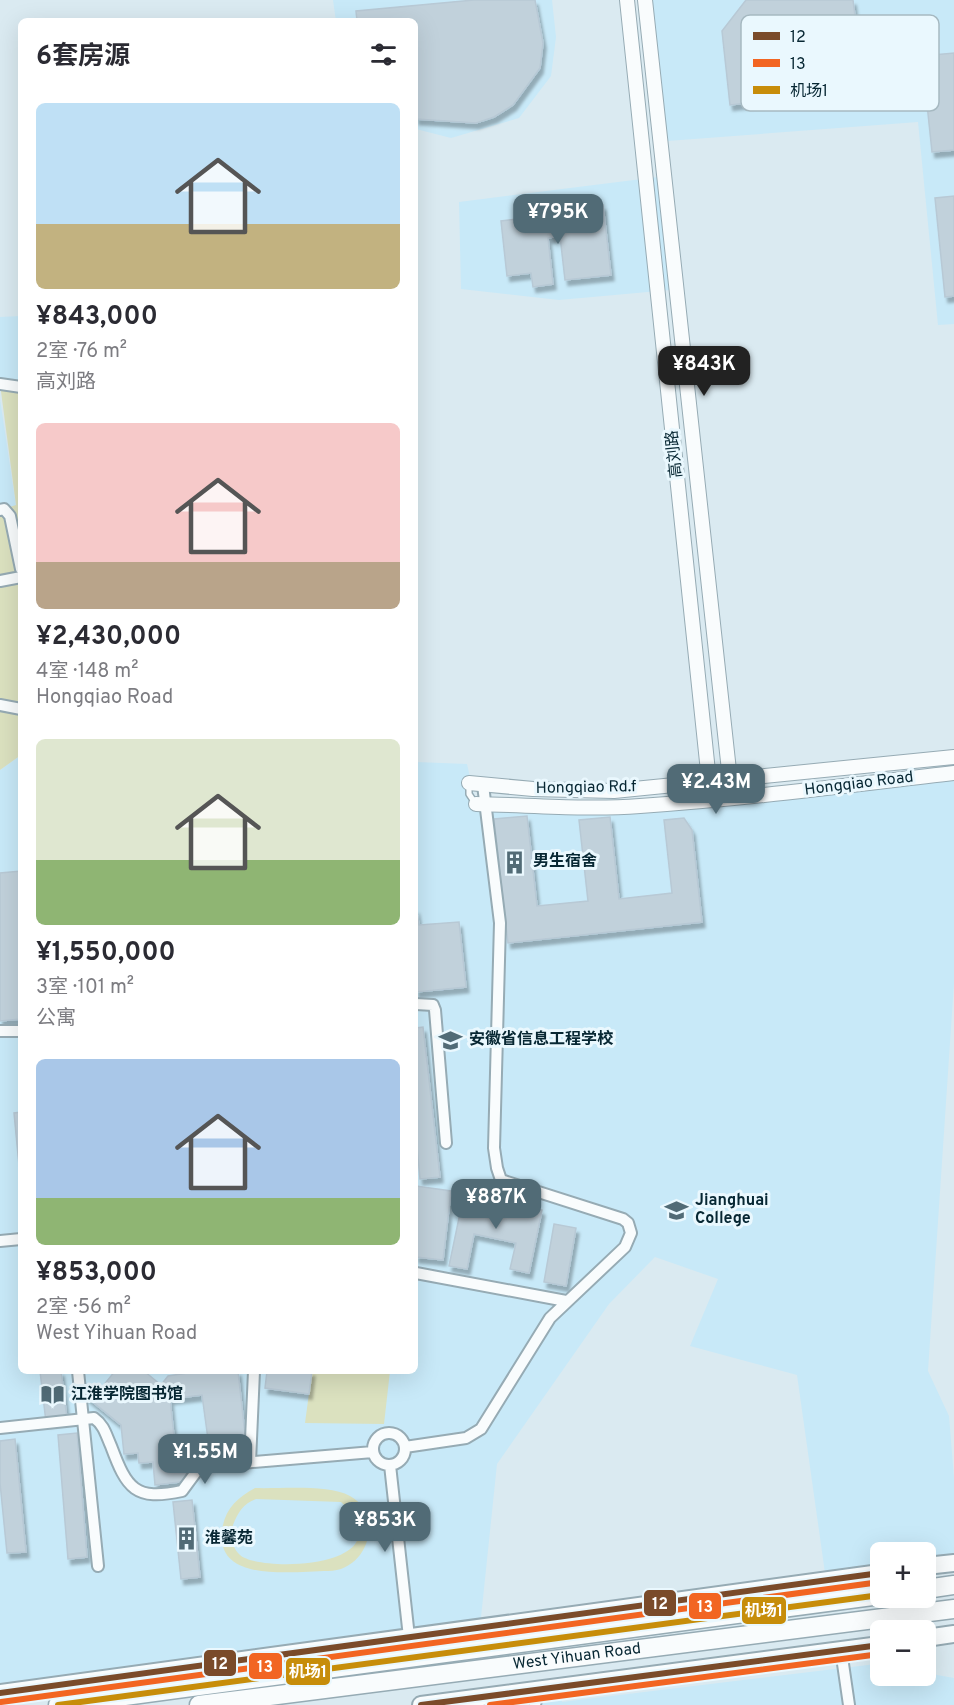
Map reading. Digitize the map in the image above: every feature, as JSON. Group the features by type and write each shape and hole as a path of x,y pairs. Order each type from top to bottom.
{"highway":[{"path":"936,1588 954,1585"},
{"name":"West Yihuan Road","path":"58,1705 870,1596"},
{"name":"West Yihuan Road","path":"199,1705 954,1609"}],"main road":[{"path":"936,1565 954,1563"},
{"path":"0,1693 870,1574"},
{"path":"936,1637 954,1634"},
{"path":"421,1705 536,1697 870,1646"}],"street":[{"name":"高刘路","path":"627,0 711,800"},
{"name":"高刘路","path":"645,0 732,798"},
{"path":"0,384 18,387"},
{"path":"0,510 4,509 10,516 18,547"},
{"path":"0,581 18,578"},
{"path":"0,705 18,708"},
{"name":"Hongqiao Rd.f","path":"469,783 533,789 614,790 954,757"},
{"name":"Hongqiao Road","path":"481,804 617,807 732,798 954,773"},
{"path":"405,1447 466,1438 481,1429 500,1403 534,1340 566,1301 625,1247 632,1233 628,1223 623,1219 501,1180 496,1168 494,1136 500,923 481,804 483,784"},
{"path":"418,1004 433,1005 435,1010 446,1143"},
{"path":"0,1031 18,1031"},
{"path":"0,1240 18,1239"},
{"path":"418,1273 566,1301"},
{"path":"78,1374 98,1566"},
{"path":"250,1462 254,1374"},
{"path":"0,1428 94,1418 102,1424 117,1462 132,1487 150,1496 182,1491 196,1472 206,1466 373,1452"},
{"path":"387,1433 398,1435 405,1447 402,1459 390,1465 378,1461 373,1452 378,1437 387,1433"},
{"path":"390,1465 409,1637"},
{"path":"842,1650 849,1705"}],"lane":[{"path":"469,783 469,794 481,804"}],"shaded area":[{"path":"333,0 552,0 556,37 551,76 519,118 451,138 418,130 418,18 336,18"},
{"path":"639,0 954,0 954,324 938,325 918,122 654,142"},
{"path":"658,177 670,290 559,300 461,289 459,202"},
{"path":"18,316 18,387 0,384 0,317"},
{"path":"0,399 16,506 0,510"},
{"name":"Jianghuai College","path":"18,757 18,1374 418,1374 418,762 467,764 476,804 573,807 954,773 954,983 928,1371 949,1416 954,1478 954,1563 936,1565 936,1542 870,1542 870,1574 826,1580 797,1375 690,1346 718,1279 655,1257 609,1304 497,1464 480,1627 0,1693 0,770"},
{"path":"870,1665 870,1686 936,1686 936,1675 954,1678 954,1705 533,1705 538,1690 560,1687 562,1702"}],"green space":[{"path":"0,384 18,387 18,757 0,770 0,510 16,505"},
{"path":"312,1374 390,1374 384,1424 305,1423"},
{"path":"255,1488 304,1488 330,1490 350,1496 361,1505 367,1516 369,1528 362,1552 342,1569 328,1571 278,1572 243,1567 231,1559 223,1547 222,1530 229,1510 237,1500","holes":["256,1499 341,1502 357,1524 357,1541 344,1553 324,1560 298,1564 274,1564 253,1561 240,1555 233,1545 232,1529 237,1516 244,1506"]}],"building":[{"path":"474,0 535,0 543,43 540,68 513,105 494,117 476,123 418,119 418,18 357,18 356,11"},
{"path":"746,0 853,0 855,15 741,15 741,104 730,105 722,31"},
{"path":"954,53 954,150 932,152 928,111 939,111 939,54"},
{"path":"954,196 954,296 945,297 935,198"},
{"path":"603,205 611,275 565,280 560,236 548,238 553,284 533,287 531,273 507,276 501,221 542,216 543,225 560,223 559,210"},
{"name":"男生宿舍","path":"527,816 537,906 588,901 579,820 610,817 619,899 672,893 664,820 684,818 692,830 702,922 508,943 494,819"},
{"path":"18,871 18,1019 0,1021 0,873"},
{"path":"418,919 419,925 459,922 466,987 418,992"},
{"path":"423,1027 440,1177 420,1179 418,1157 418,1028"},
{"path":"18,1112 18,1155 14,1113"},
{"path":"418,1186 451,1191 443,1260 418,1257"},
{"path":"464,1194 542,1210 529,1273 510,1269 516,1243 474,1234 467,1269 449,1266"},
{"path":"554,1224 576,1228 566,1286 544,1282"},
{"name":"江淮学院图书馆","path":"40,1374 61,1374 67,1419 46,1422"},
{"path":"113,1374 148,1374 161,1385 168,1376 181,1374 238,1374 245,1435 208,1439 202,1395 170,1399 175,1446 183,1445 187,1481 155,1485 153,1462 139,1463 138,1453 124,1454 121,1425 84,1395 92,1386 99,1391"},
{"path":"267,1374 312,1374 309,1394 265,1388"},
{"path":"77,1433 87,1557 68,1559 58,1435"},
{"path":"15,1439 26,1552 7,1553 0,1483 0,1441"},
{"name":"淮馨苑","path":"192,1500 200,1577 181,1579 173,1502"}],"transit line":[{"name":"12","path":"0,1693 870,1574"},
{"name":"13","path":"1,1702 870,1583"},
{"name":"机场1","path":"58,1705 870,1596"},
{"name":"12","path":"421,1705 870,1646"},
{"name":"13","path":"490,1705 870,1655"}],"place":[{"name":"男生宿舍","path":"515,862"},
{"name":"安徽省信息工程学校","path":"451,1040"},
{"name":"Jianghuai College","path":"677,1210"},
{"name":"江淮学院图书馆","path":"53,1395"},
{"name":"淮馨苑","path":"187,1539"}]}
